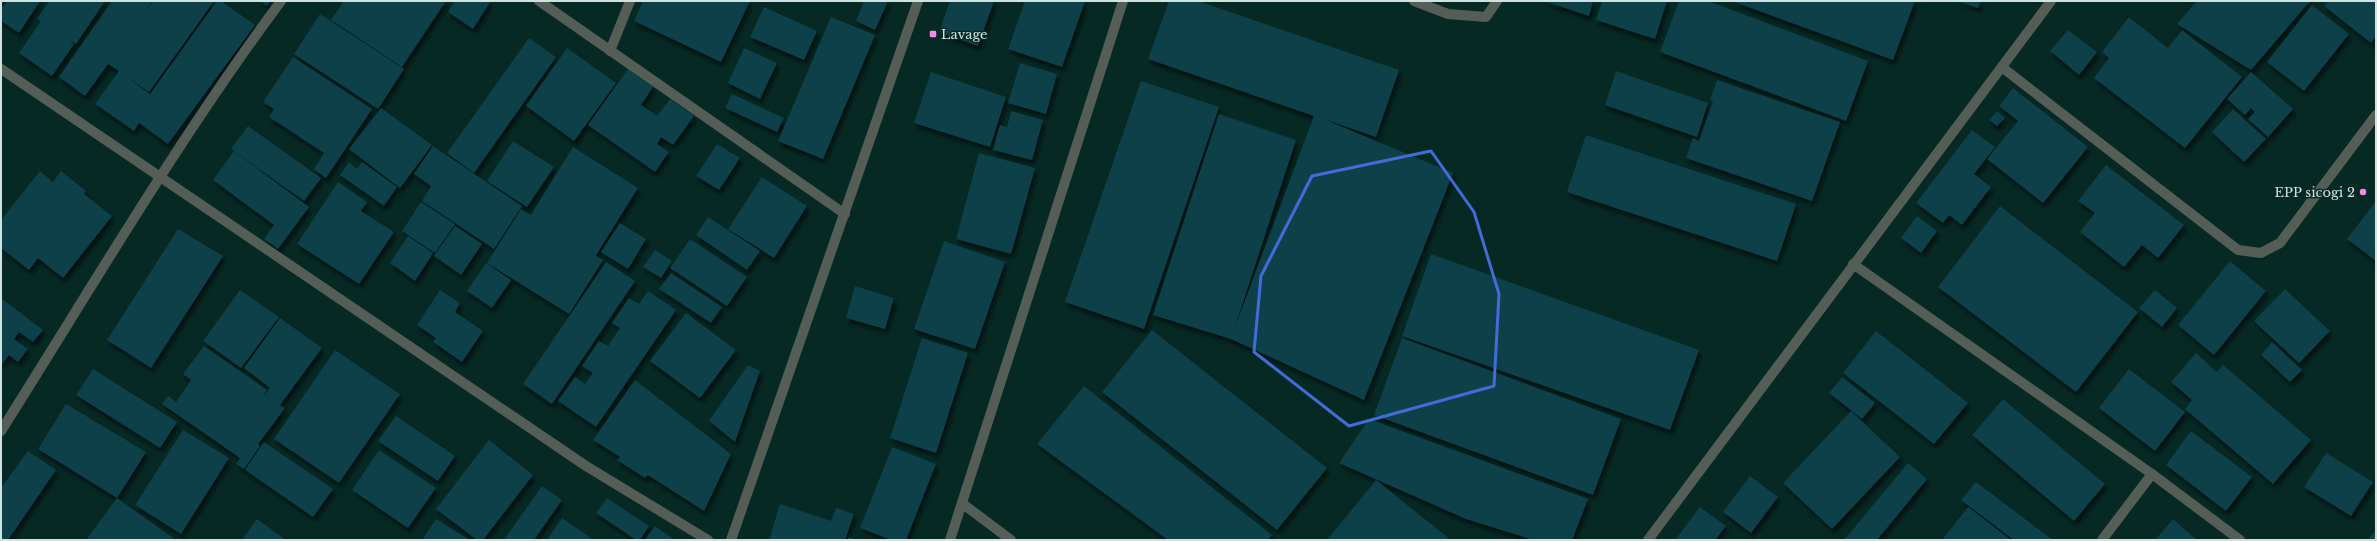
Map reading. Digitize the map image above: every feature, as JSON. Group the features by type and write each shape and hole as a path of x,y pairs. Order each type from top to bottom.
{"street":[{"path":"1,431 161,178 255,36 281,1"},
{"path":"539,1 845,214"},
{"path":"610,51 630,1"},
{"path":"731,540 918,1"},
{"path":"950,540 1122,1"},
{"path":"1414,1 1448,14 1486,17 1497,1"},
{"path":"1648,540 1853,264 2003,68 2051,1"},
{"path":"2003,68 2238,250 2261,253 2280,243 2376,115"},
{"path":"1,69 586,466 708,540"},
{"path":"1853,264 2152,474 2240,540"},
{"path":"2102,540 2152,474"},
{"path":"962,504 1011,540"}],"highlighted area":[{"path":"1431,151 1474,212 1499,294 1494,386 1349,426 1254,352 1261,276 1312,176"}],"building":[{"path":"7,1 40,1 19,33 1,21 1,9"},
{"path":"49,1 105,1 76,44 70,40 74,44 52,76 19,53 41,21 37,19"},
{"path":"112,1 152,1 143,15 153,1 214,1 149,92 123,74 150,94 217,1 221,1 255,25 168,144 139,123 134,131 95,104 119,71 108,64 85,96 59,77"},
{"path":"260,1 270,1 267,6"},
{"path":"344,1 446,1 402,67 331,20"},
{"path":"455,1 490,2 473,29 448,12"},
{"path":"643,1 750,1 721,62 634,21"},
{"path":"864,1 888,1 875,30 856,21"},
{"path":"950,1 994,1 978,46 939,32"},
{"path":"1025,1 1085,1 1062,67 1008,49"},
{"path":"1169,1 1198,1 1399,70 1376,137 1321,118 1453,173 1364,400 1231,339 1153,315 1219,114 1296,140 1234,330 1314,116 1148,59"},
{"path":"1544,1 1593,1 1589,16"},
{"path":"1602,1 1667,1 1655,39 1596,20"},
{"path":"1679,1 1708,1 1868,61 1846,121 1660,52"},
{"path":"1732,1 1915,1 1893,60"},
{"path":"1958,1 1981,1 1978,8"},
{"path":"2197,1 2310,1 2251,70 2177,24"},
{"path":"2328,1 2376,1 2376,36 2371,43 2324,6"},
{"path":"2312,5 2349,34 2304,91 2267,62"},
{"path":"764,7 817,31 804,60 750,37"},
{"path":"320,14 404,69 378,109 294,54"},
{"path":"831,17 875,35 823,159 778,141"},
{"path":"2129,17 2168,48 2182,30 2242,77 2185,148 2094,78 2109,58 2102,52"},
{"path":"2068,30 2097,52 2079,75 2050,51"},
{"path":"529,38 556,57 474,173 447,153"},
{"path":"567,48 616,83 574,141 526,106"},
{"path":"744,48 777,63 760,99 728,83"},
{"path":"293,57 372,109 326,178 314,169 324,153 269,117 274,109 263,102"},
{"path":"1020,63 1057,74 1046,114 1008,103"},
{"path":"628,69 653,87 641,105 657,116 670,99 694,116 673,145 661,137 657,144 669,152 655,172 588,125"},
{"path":"1616,71 1708,103 1697,137 1605,105"},
{"path":"931,72 1006,97 990,147 914,123"},
{"path":"2251,72 2293,109 2268,137 2248,119 2255,112 2251,108 2245,115 2227,99"},
{"path":"1717,80 1840,122 1812,201 1686,158 1693,138 1699,141 1713,101 1710,100"},
{"path":"1141,81 1219,107 1144,329 1065,302"},
{"path":"2013,88 2088,147 2043,203 1987,159 2018,121 1999,106"},
{"path":"732,94 784,118 777,132 725,108"},
{"path":"381,108 432,145 400,188 349,149"},
{"path":"2233,109 2266,139 2244,162 2212,132"},
{"path":"1011,111 1043,120 1032,160 993,150 1000,125 1007,127"},
{"path":"1997,111 2005,118 1997,126 1989,120"},
{"path":"248,126 321,178 304,201 231,149"},
{"path":"1972,130 1995,147 1974,174 1991,187 1962,225 1949,215 1943,223 1916,203"},
{"path":"1586,135 1796,204 1777,261 1567,192"},
{"path":"513,141 554,167 527,207 487,181"},
{"path":"717,144 740,158 719,190 696,176"},
{"path":"433,146 522,206 494,249 422,201 431,186 414,174"},
{"path":"573,147 638,188 596,255 589,251 603,260 569,314 487,263 521,209 531,215"},
{"path":"234,151 309,207 278,249 264,239 274,225 213,180"},
{"path":"979,153 1035,168 1011,254 956,239"},
{"path":"349,162 357,169 362,162 397,187 384,206 340,175"},
{"path":"2106,165 2184,225 2158,258 2142,245 2124,267 2080,232 2095,213 2078,201"},
{"path":"40,171 53,182 61,171 86,191 84,194 112,216 63,278 38,258 29,270 1,248 1,220"},
{"path":"762,177 807,206 774,258 728,229"},
{"path":"338,182 367,202 361,211 394,232 359,284 297,244"},
{"path":"2376,201 2376,261 2347,239"},
{"path":"421,202 455,224 435,253 402,231"},
{"path":"2000,206 2138,312 2076,392 1938,287"},
{"path":"1917,216 1937,231 1921,253 1901,238"},
{"path":"708,217 760,251 747,270 696,235"},
{"path":"620,223 646,239 628,269 601,252"},
{"path":"455,226 482,244 461,275 434,256"},
{"path":"178,229 223,256 151,368 107,340"},
{"path":"408,236 433,253 415,281 390,263"},
{"path":"690,239 747,277 727,306 670,268"},
{"path":"944,241 1005,262 975,349 914,329"},
{"path":"655,250 672,261 661,278 643,267"},
{"path":"1431,254 1699,350 1670,430 1402,336"},
{"path":"2230,261 2266,291 2214,355 2178,325"},
{"path":"606,262 635,281 552,404 523,384"},
{"path":"486,263 511,280 492,308 467,291"},
{"path":"671,273 722,307 711,323 659,289"},
{"path":"855,286 894,298 885,329 846,318"},
{"path":"2285,289 2330,331 2299,363 2254,321"},
{"path":"240,290 279,317 241,368 203,341"},
{"path":"440,290 460,303 455,312 483,331 462,362 433,342 436,338 417,325"},
{"path":"2155,290 2177,308 2162,327 2139,308"},
{"path":"648,291 676,310 596,427 558,401 575,377 585,384 593,373 582,366 599,341 608,346 620,328 612,323 629,298 639,304"},
{"path":"1,298 43,330 33,342 19,332 14,339 28,349 18,362 9,355 1,365"},
{"path":"686,313 736,350 700,398 650,361"},
{"path":"280,318 322,348 280,405 285,408 258,444 260,446 244,469 236,464 240,458 162,404 168,396 176,402 191,380 183,374 204,346 267,390 264,394 270,398 265,394 270,388 244,368"},
{"path":"1152,330 1327,468 1277,530 1102,392"},
{"path":"1876,331 1968,403 1934,444 1843,373"},
{"path":"922,338 968,353 936,453 890,438"},
{"path":"1402,338 1621,419 1593,495 1374,415"},
{"path":"2272,342 2302,370 2290,382 2261,355"},
{"path":"335,350 400,394 339,483 274,439"},
{"path":"2196,353 2217,372 2223,365 2311,440 2273,484 2185,409 2192,400 2171,382"},
{"path":"748,365 760,371 735,442 709,421"},
{"path":"93,369 177,422 160,448 76,395"},
{"path":"2129,369 2185,412 2155,451 2099,408"},
{"path":"1842,377 1875,403 1862,419 1829,393"},
{"path":"635,380 731,454 704,511 648,475 645,478 617,460 620,457 593,440"},
{"path":"1084,386 1272,535 1268,540 1168,540 1037,444"},
{"path":"2003,399 2105,484 2074,521 1972,435"},
{"path":"66,404 146,452 117,498 38,449"},
{"path":"1851,411 1900,457 1832,529 1783,483"},
{"path":"396,416 455,456 438,481 378,441"},
{"path":"1369,419 1588,499 1572,540 1533,540 1466,519 1339,463"},
{"path":"183,430 229,458 181,534 135,505"},
{"path":"2191,431 2252,477 2226,511 2166,465"},
{"path":"489,440 533,475 483,540 477,540 436,509"},
{"path":"264,442 333,489 313,517 245,470"},
{"path":"892,447 936,464 906,540 891,540 860,528"},
{"path":"379,450 436,488 408,528 352,490"},
{"path":"28,451 56,470 8,540 1,540 1,488"},
{"path":"2326,453 2373,482 2351,516 2304,487"},
{"path":"1908,463 1927,479 1877,540 1844,540"},
{"path":"1750,476 1778,497 1751,533 1723,512"},
{"path":"1376,480 1451,540 1327,540"},
{"path":"1976,482 2053,540 2014,540 1961,500"},
{"path":"542,486 562,500 534,540 504,540"},
{"path":"117,498 176,540 86,540"},
{"path":"607,498 649,526 640,540 636,540 596,513"},
{"path":"780,504 831,521 836,508 854,514 845,540 769,540"},
{"path":"1700,507 1726,526 1715,540 1675,540"},
{"path":"1968,507 2011,540 1942,540"},
{"path":"562,518 594,540 547,540"},
{"path":"257,519 286,540 242,540"},
{"path":"436,519 470,540 422,540"},
{"path":"2173,519 2197,540 2155,540"},
{"path":"655,526 675,540 645,540"},
{"path":"2376,530 2376,540 2368,540"},
{"path":"849,537 859,540 848,540"}],"place":[{"name":"Lavage","path":"933,34"},
{"name":"EPP sicogi 2","path":"2363,192"}]}
